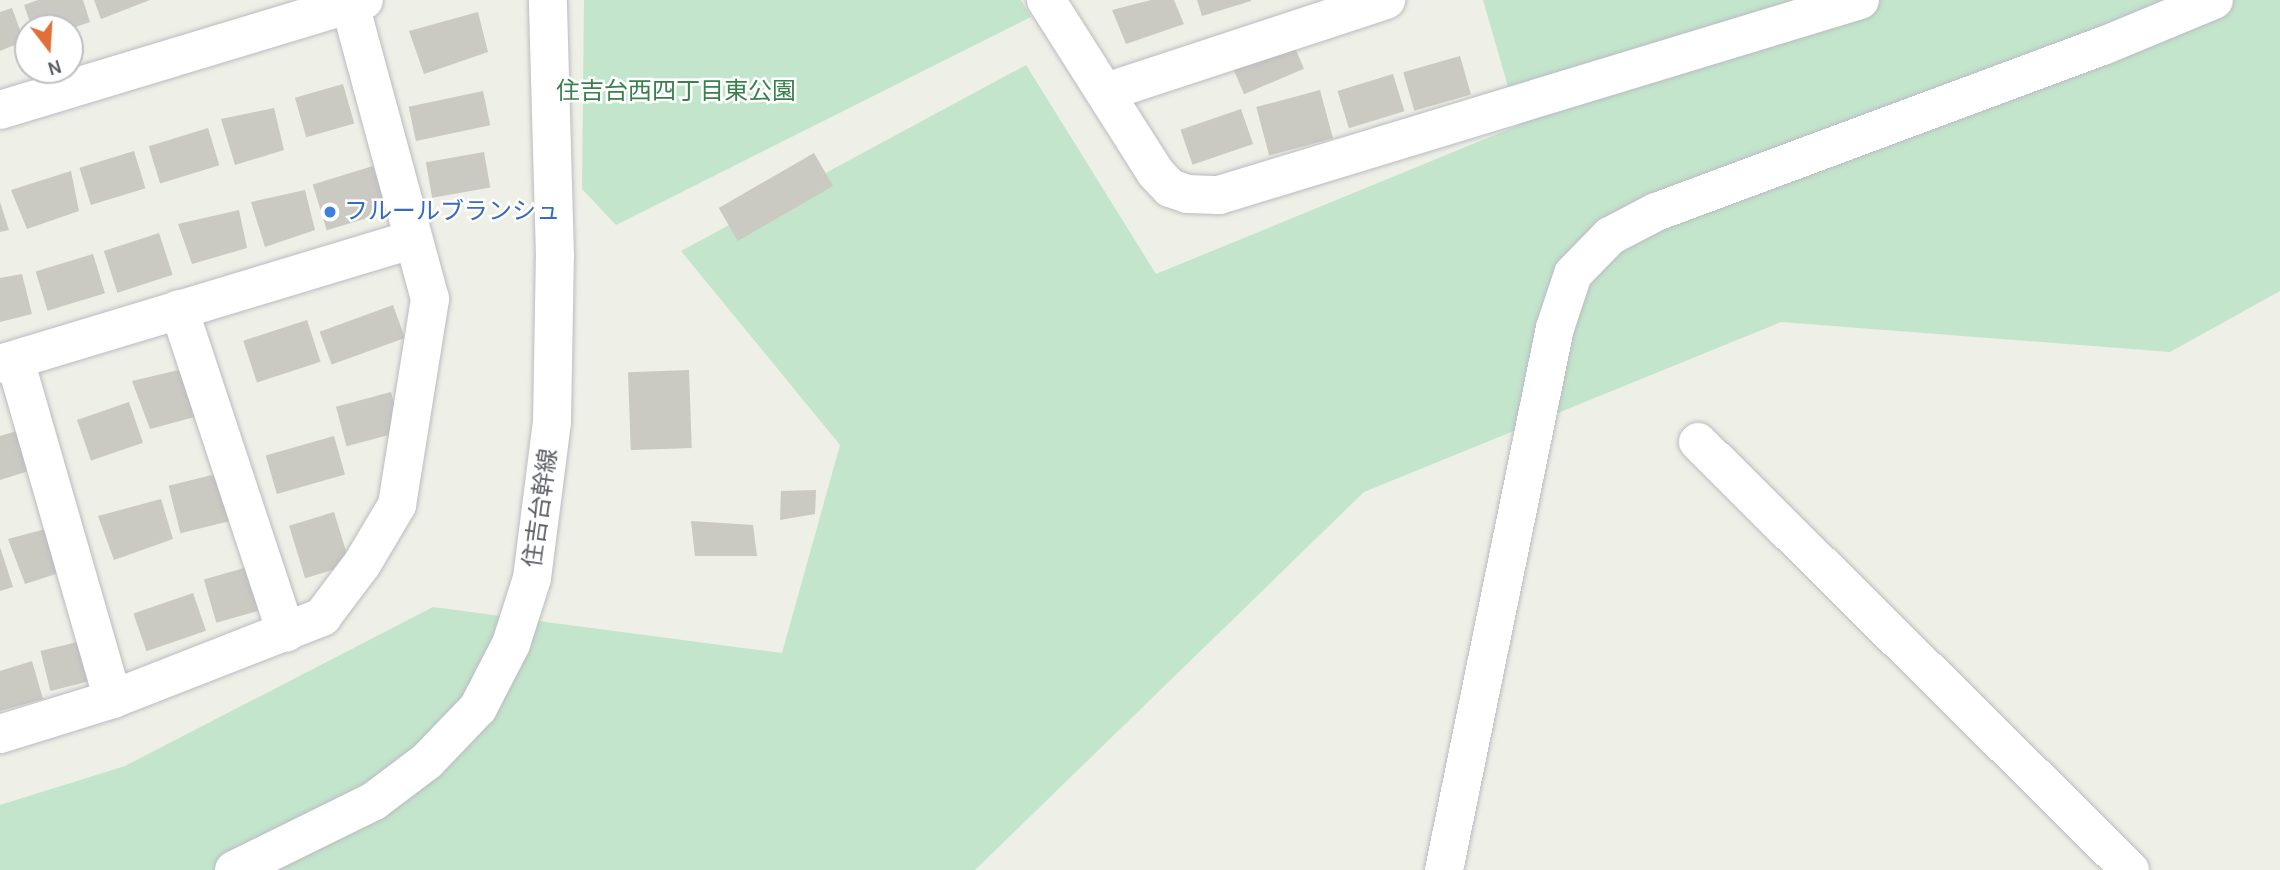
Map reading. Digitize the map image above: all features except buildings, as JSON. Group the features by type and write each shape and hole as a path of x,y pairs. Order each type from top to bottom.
{"street":[{"name":"住吉台幹線","path":"234,870 373,801 427,761 478,708 511,644 532,578 552,422 555,257 548,0"},
{"path":"1046,0 1170,188 1187,194 1219,195 1860,0"},
{"path":"1106,92 1386,0"},
{"path":"1444,870 1555,328 1573,274 1610,236 1656,212 2092,51 2214,0"},
{"path":"0,110 354,1 411,240 430,299 397,505 338,599 322,617 113,699 0,734"},
{"path":"113,699 7,362 411,240"},
{"path":"179,309 286,633"},
{"path":"1698,442 2130,870"}],"green space":[{"name":"住吉台西四丁目東公園","path":"584,0 1021,0 1031,17 616,225 582,189"},
{"path":"1483,0 2280,0 2280,291 2170,352 1781,322 1364,492 975,870 0,870 0,805 125,766 433,607 782,653 840,445 681,251 1026,65 1156,274 1519,125"}],"place":[{"name":"フルールブランシュ","path":"330,212"}]}
